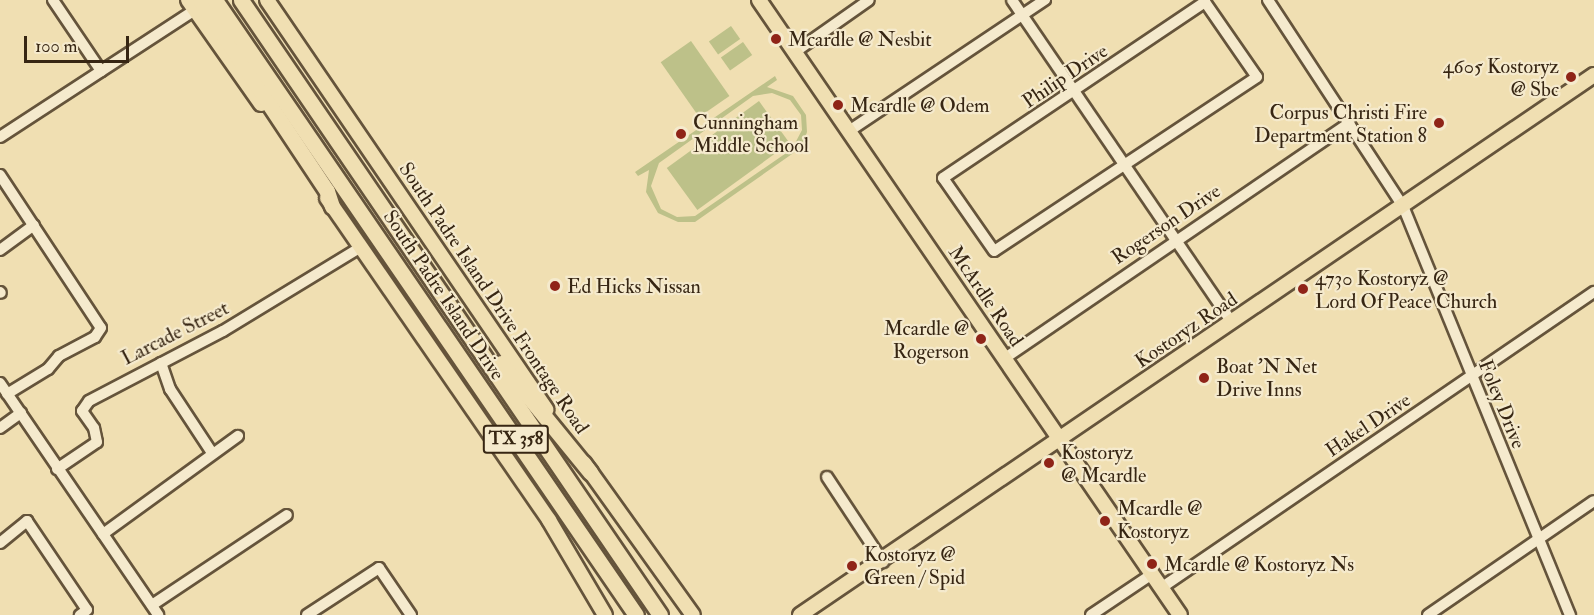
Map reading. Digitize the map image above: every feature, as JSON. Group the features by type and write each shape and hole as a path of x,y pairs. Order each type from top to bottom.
{"highway":[{"name":"South Padre Island Drive","path":"215,0 636,615"},
{"name":"South Padre Island Drive","path":"241,0 660,615"},
{"path":"194,3 327,191 332,206"},
{"path":"401,233 590,472"}],"main road":[{"name":"South Padre Island Drive Frontage Road","path":"267,0 590,472 693,615"},
{"name":"McArdle Road","path":"759,0 1180,615"},
{"name":"Kostoryz Road","path":"800,615 883,562 1594,75"},
{"path":"332,206 549,520 606,615"}],"street":[{"path":"53,0 101,71"},
{"path":"795,52 869,0"},
{"path":"1012,0 1232,322"},
{"path":"849,131 1045,0"},
{"name":"Foley Drive","path":"1268,0 1403,206 1570,615"},
{"name":"Philip Drive","path":"1205,2 1257,77 994,251 943,178 1075,91 1205,2"},
{"path":"0,137 101,71 194,3"},
{"name":"Rogerson Drive","path":"1005,358 1176,239 1350,123"},
{"path":"0,175 101,328 95,337 59,356 48,369 7,394"},
{"path":"0,250 34,225"},
{"name":"Larcade Street","path":"57,469 97,442 94,428 82,411 84,406 223,331 361,247"},
{"name":"Hakel Drive","path":"1161,588 1594,292"},
{"path":"161,363 170,389 212,453"},
{"path":"0,383 158,615"},
{"path":"0,428 21,413"},
{"path":"103,534 238,436"},
{"path":"827,477 883,562"},
{"path":"1428,615 1594,501"},
{"path":"152,605 287,515"},
{"path":"0,543 27,521 83,613"},
{"path":"307,615 379,568 411,615"},
{"path":"1091,615 1152,574"}],"green space":[{"path":"731,26 740,39 718,55 709,41"},
{"path":"691,41 729,96 699,117 661,62"},
{"path":"743,42 752,55 730,71 721,57"},
{"path":"775,76 777,80 767,87 793,96 806,115 807,132 802,147 695,222 678,222 658,213 646,192 649,170 638,176 635,172","holes":["772,93 790,100 801,115 802,130 792,149 695,216 677,217 661,209 651,186 659,163 753,96"]},
{"path":"759,101 790,143 697,210 667,168"}],"place":[{"name":"Mcardle @ Nesbit","path":"776,39"},
{"name":"4605 Kostoryz @ Sbc","path":"1571,77"},
{"name":"Mcardle @ Odem","path":"838,105"},
{"name":"Corpus Christi Fire Department Station 8","path":"1439,123"},
{"name":"Cunningham Middle School","path":"681,134"},
{"name":"Ed Hicks Nissan","path":"555,286"},
{"name":"4730 Kostoryz @ Lord Of Peace Church","path":"1303,289"},
{"name":"Mcardle @ Rogerson","path":"981,339"},
{"name":"Boat 'N Net Drive Inns","path":"1204,378"},
{"name":"Kostoryz @ Mcardle","path":"1049,463"},
{"name":"Mcardle @ Kostoryz","path":"1105,521"},
{"name":"Mcardle @ Kostoryz Ns","path":"1152,564"},
{"name":"Kostoryz @ Green / Spid","path":"852,566"}]}
